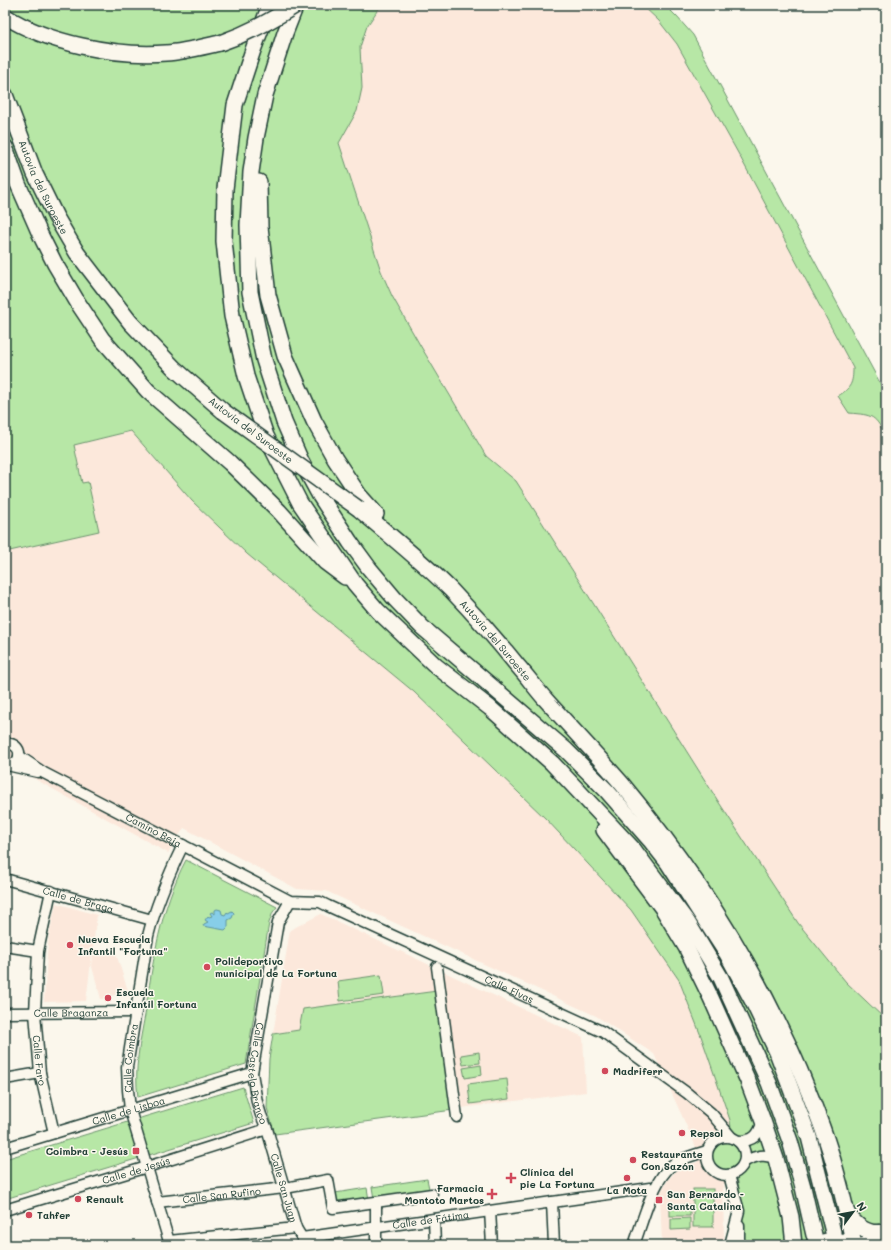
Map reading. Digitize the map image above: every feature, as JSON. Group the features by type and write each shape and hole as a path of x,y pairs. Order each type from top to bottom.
{"highway":[{"path":"270,5 235,105 225,188 224,241 232,316 246,376 266,436 300,504 355,584 378,611 436,666 490,708 552,763 634,850 688,923 721,978 769,1083 790,1141 803,1187 813,1240"},
{"path":"5,16 35,32 79,46 130,53 166,53 200,48 237,37 261,26 296,5"},
{"path":"296,5 285,33 265,95 250,172 248,225 250,292 264,360 284,422 301,461 320,496 350,542 395,599 422,627 566,750 607,792 650,840 668,863 727,954 753,1002 777,1052 809,1137 833,1232"},
{"name":"Autovía del Suroeste","path":"5,95 36,174 56,217 77,253 130,322 174,368 223,411 359,509 424,564 489,632 544,698"},
{"path":"256,138 259,175 260,227 268,295 285,356 314,421 335,459 359,495 378,517 401,538 424,564"},
{"name":"Autovía del Suroeste","path":"5,147 18,184 55,264 78,303 102,339 148,391 230,463 279,511 326,562 355,584"},
{"path":"544,698 569,733 630,805 650,840"},
{"path":"544,698 622,784 684,864 712,905 747,965 780,1024 806,1084 825,1136 836,1172 854,1245"},
{"path":"552,763 564,785 609,836 664,909 686,947 711,998 748,1082 763,1121 776,1159 791,1217 794,1245"},
{"path":"846,1210 858,1226 868,1232 886,1231"}],"main road":[{"path":"861,1245 874,1243 886,1238"},
{"path":"813,1240 821,1241 834,1239 849,1242 854,1245"}],"street":[{"name":"Camino Beja","path":"6,743 16,747 19,752 19,756 44,773 290,901"},
{"path":"6,765 16,762 19,756"},
{"path":"6,765 44,773"},
{"name":"Calle Coimbra","path":"169,1243 130,1110 127,1067 148,936 152,920 166,882 183,845"},
{"name":"Calle de Braga","path":"5,879 152,920"},
{"name":"Calle Faro","path":"51,891 38,951 36,1013 40,1073 54,1133"},
{"name":"Calle Castelo Branco","path":"267,1129 257,1102 252,1073 278,922 290,901"},
{"name":"Calle Elvas","path":"290,901 320,902 603,1032 687,1093 711,1113 735,1139"},
{"path":"5,946 38,951"},
{"path":"437,967 457,1118"},
{"name":"Calle Braganza","path":"5,1013 136,1012"},
{"path":"5,1079 40,1073"},
{"name":"Calle de Lisboa","path":"5,1148 252,1073"},
{"path":"711,1113 715,1124 715,1140"},
{"path":"763,1121 757,1136 750,1140 724,1137 715,1140 707,1151 708,1164 716,1173 729,1175 739,1171 745,1161 754,1156 771,1156 776,1159"},
{"name":"Calle de Jesús","path":"5,1210 267,1129"},
{"name":"Calle San Juan","path":"267,1129 296,1228 303,1241"},
{"path":"735,1139 745,1150 745,1161"},
{"path":"634,1245 654,1190 666,1170 684,1158 707,1151"},
{"path":"729,1175 739,1211 740,1245"},
{"name":"Calle San Rufino","path":"157,1202 285,1188 328,1180 333,1208 376,1202"},
{"name":"Calle de Fátima","path":"303,1241 375,1227 650,1188 654,1190"},
{"path":"376,1245 376,1202 432,1194"},
{"path":"552,1202 554,1245"},
{"path":"490,1211 492,1245"},
{"path":"731,1245 739,1211"},
{"path":"434,1219 435,1245"},
{"path":"169,1243 296,1228"}],"shaded area":[{"path":"381,5 642,5 659,21 677,44 738,153 853,368 850,386 839,396 849,413 868,414 874,418 886,437 886,1020 846,982 798,923 718,801 516,481 486,456 392,296 381,271 339,143 362,88 360,47 367,26"},
{"path":"131,431 192,501 247,554 414,692 546,819 631,910 679,980 701,1036 730,1120 739,1187 723,1184 724,1245 662,1245 660,1193 668,1180 678,1169 687,1164 696,1163 701,1158 654,1054 596,1016 326,891 297,889 184,828 168,853 33,778 5,755 5,552 99,531 87,482 82,483 74,445"},
{"name":"Nueva Escuela Infantil \"Fortuna\"","path":"56,903 97,915 86,1001 44,1002 49,936"},
{"path":"321,914 434,967 437,991 304,1009 299,1030 273,1034 290,930"},
{"path":"114,947 128,991 101,999 92,967 93,953"},
{"path":"440,970 583,1037 586,1092 461,1108"}],"green space":[{"path":"5,5 381,5 367,26 360,47 362,88 357,111 339,143 381,271 392,296 486,456 516,481 718,801 798,923 846,982 886,1020 886,1245 743,1245 742,1215 736,1167 726,1169 719,1168 714,1164 712,1158 713,1151 716,1146 723,1143 733,1143 730,1120 701,1036 679,980 631,910 546,819 414,692 247,554 192,501 131,431 74,445 82,483 88,482 99,531 5,552"},
{"path":"642,5 665,5 693,35 886,394 886,437 876,420 863,414 849,413 838,396 850,385 852,381 853,368 738,153 677,44 659,21"},
{"name":"Polideportivo municipal de La Fortuna","path":"186,860 277,907 273,912 269,923 246,1064 138,1097 138,1056 159,935 170,897"},
{"path":"381,975 384,995 340,1001 338,981"},
{"name":"Polideportivo municipal de La Fortuna","path":"437,991 453,1110 275,1134 267,1108 269,1059 273,1034 299,1030 303,1009"},
{"path":"479,1052 480,1063 463,1065 461,1055"},
{"path":"481,1065 482,1075 465,1078 463,1068"},
{"path":"507,1079 509,1099 470,1104 468,1084"},
{"path":"243,1087 254,1123 5,1199 5,1159"},
{"path":"427,1179 430,1193 374,1199 372,1187"},
{"path":"367,1188 369,1200 336,1205 335,1193"},
{"path":"693,1189 713,1189 713,1227 693,1227"},
{"path":"670,1205 690,1205 690,1216 670,1216"},
{"path":"690,1218 690,1229 671,1230 671,1219"}],"water":[{"path":"215,910 221,910 222,914 225,915 227,912 232,911 234,913 232,918 228,920 228,927 225,930 203,926 208,922 205,920 208,916 212,916 210,913 212,912 215,914"}],"place":[{"name":"Nueva Escuela Infantil \"Fortuna\"","path":"70,945"},
{"name":"Polideportivo municipal de La Fortuna","path":"207,967"},
{"name":"Escuela Infantil Fortuna","path":"108,998"},
{"name":"Madriferr","path":"605,1071"},
{"name":"Repsol","path":"682,1133"},
{"name":"Coimbra - Jesús","path":"136,1151"},
{"name":"Restaurante Con Sazón","path":"633,1160"},
{"name":"Clínica del pie La Fortuna","path":"511,1178"},
{"name":"La Mota","path":"627,1178"},
{"name":"Farmacia Montoto Martos","path":"492,1194"},
{"name":"Renault","path":"78,1199"},
{"name":"San Bernardo - Santa Catalina","path":"659,1200"},
{"name":"Tahfer","path":"29,1215"}]}
